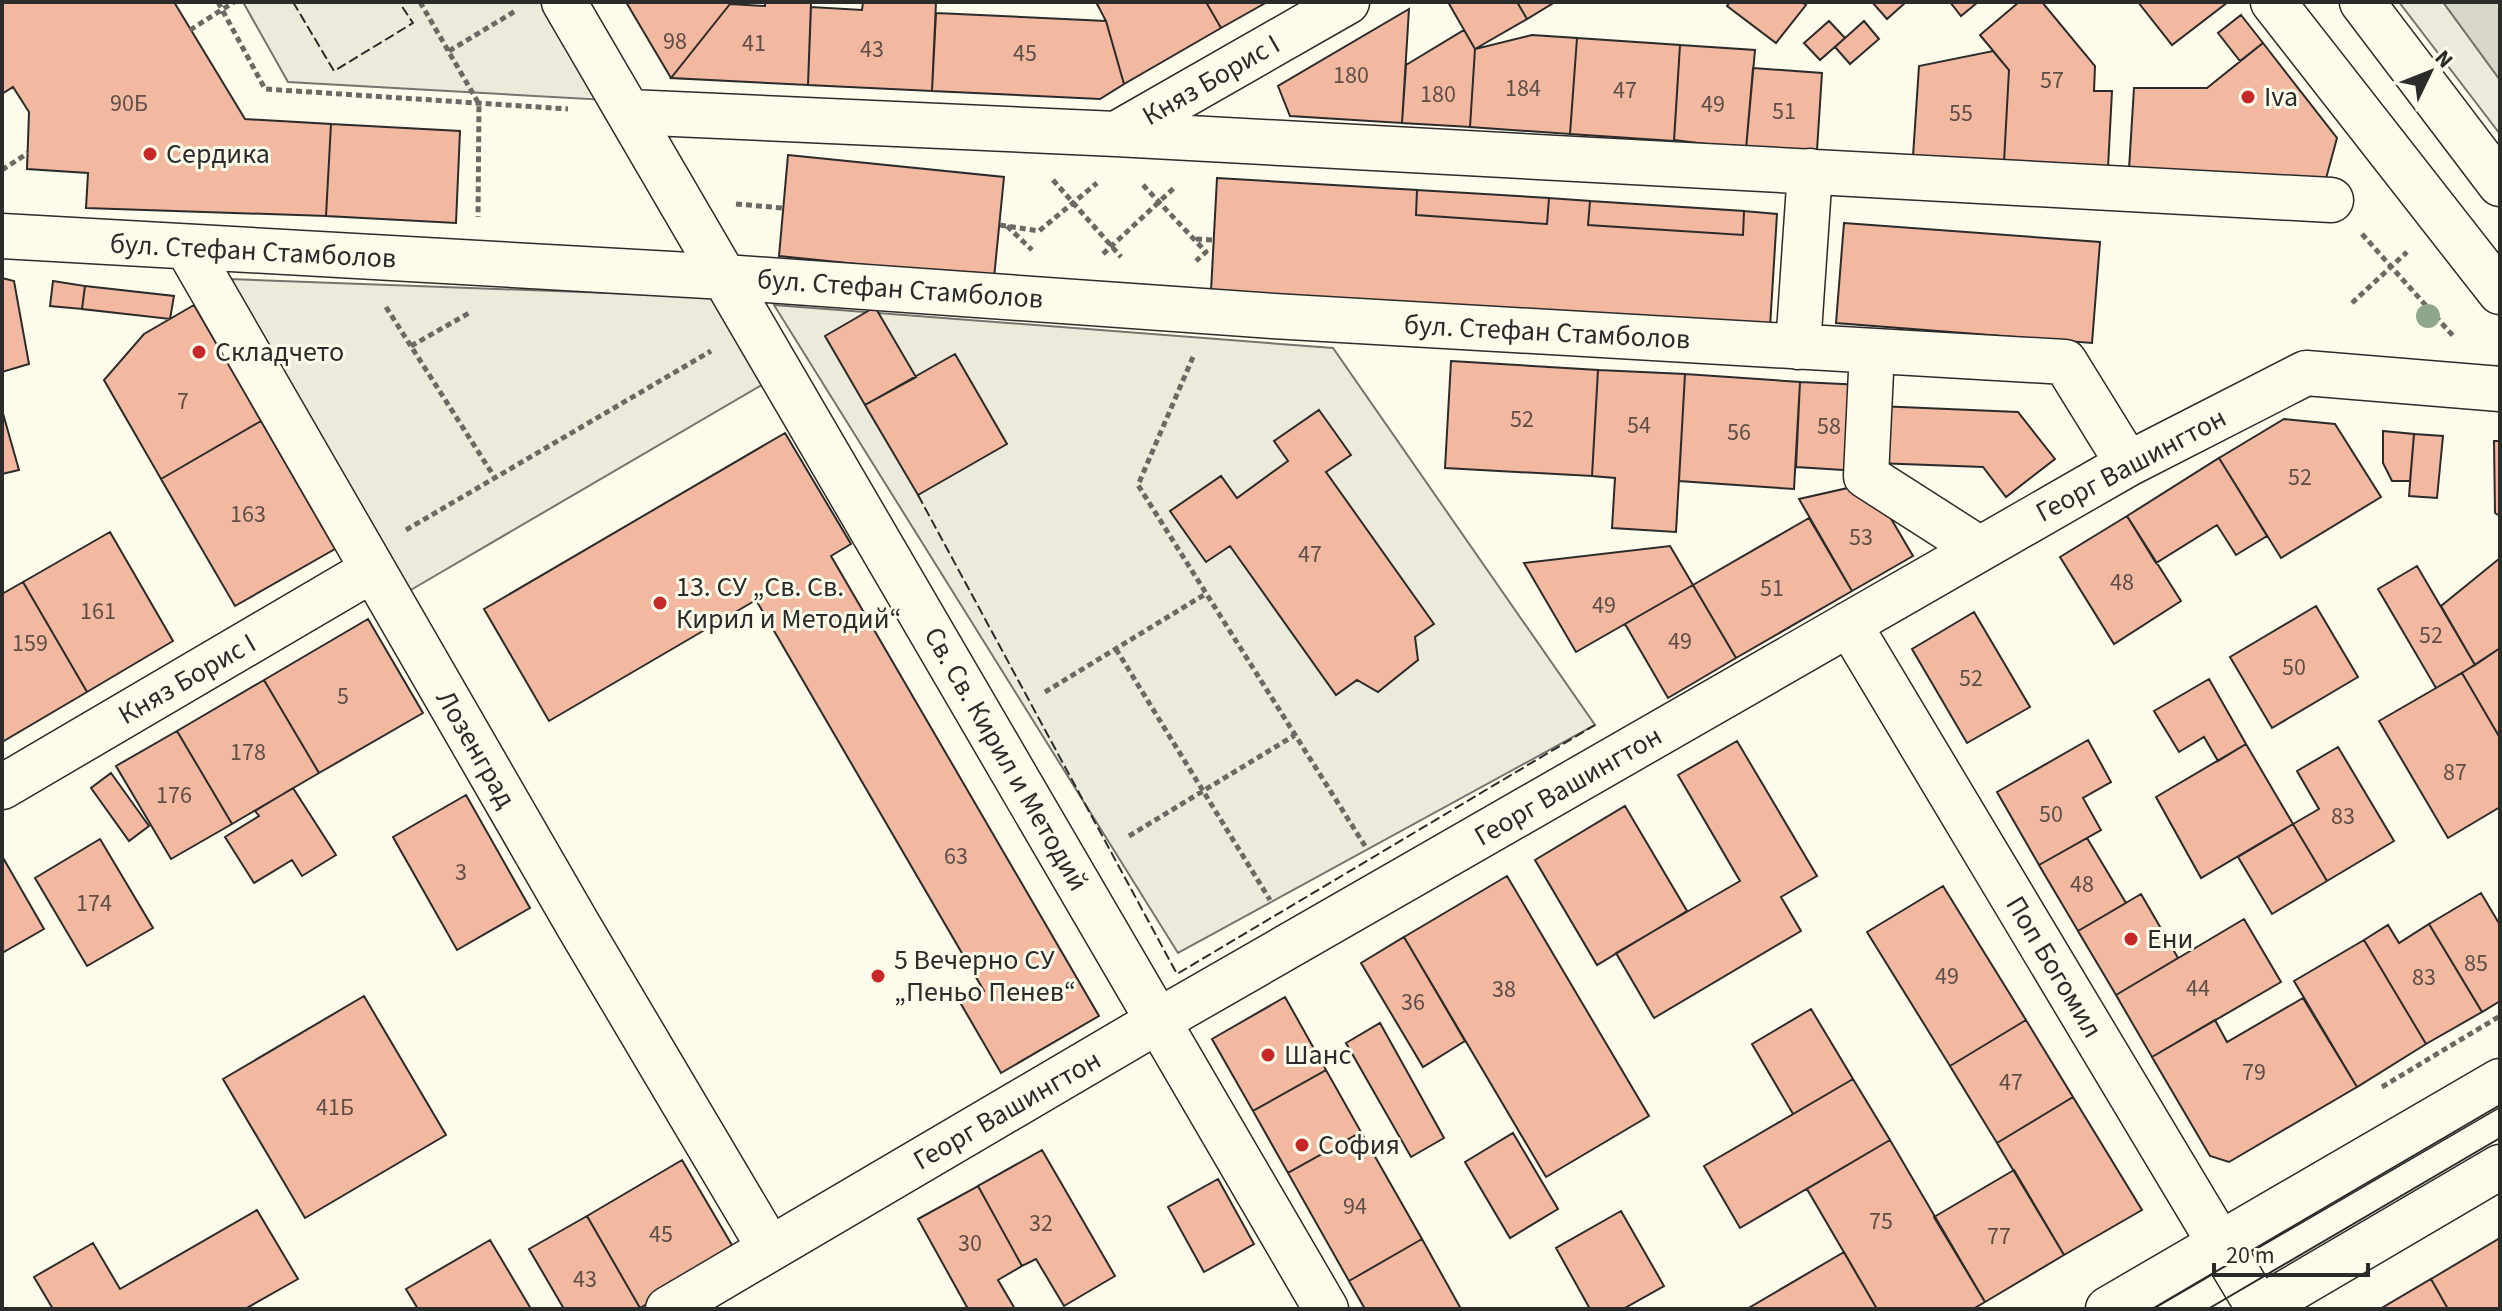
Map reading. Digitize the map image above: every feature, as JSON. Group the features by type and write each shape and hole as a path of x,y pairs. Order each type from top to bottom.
{"street":[{"name":"Св. Св. Кирил и Методий","path":"564,2 1326,1309"},
{"name":"Княз Борис I","path":"1104,133 1347,2"},
{"path":"2273,2 2500,292"},
{"path":"2362,2 2500,184"},
{"path":"629,112 1104,133 2331,200"},
{"path":"1798,347 1810,171"},
{"name":"бул. Стефан Стамболов","path":"2,236 725,277 1054,300 1154,302 1798,347 2065,362 2128,464"},
{"name":"Лозенград","path":"187,247 368,563 770,1249"},
{"path":"1872,351 1866,476 1980,549"},
{"name":"Георг Вашингтон","path":"668,1309 1158,1021 2128,464 2306,373 2500,389"},
{"name":"Княз Борис I","path":"2,787 368,563"},
{"name":"Поп Богомил","path":"1849,624 2258,1309"},
{"path":"2108,1309 2500,1081"},
{"path":"2258,1309 2500,1167"}],"path":[{"path":"218,2 265,89 629,112"},
{"path":"190,30 234,2"},
{"path":"420,2 479,104 477,264"},
{"path":"449,51 517,10"},
{"path":"1007,129 1112,246 1154,302 1206,252 1159,202 1104,133"},
{"path":"1054,300 1226,140"},
{"path":"2,170 28,153"},
{"path":"1000,225 1039,231 1097,183"},
{"path":"2331,200 2460,344"},
{"path":"1195,239 1214,240"},
{"path":"2352,303 2410,250"},
{"path":"354,256 495,478"},
{"path":"368,563 495,478 753,326"},
{"path":"1173,404 1138,485 1370,854"},
{"path":"1045,692 1207,593"},
{"path":"1116,649 1273,905"},
{"path":"1129,836 1295,735"},
{"path":"2382,1087 2500,1016"}],"shaded area":[{"path":"243,2 548,2 606,100 288,82"},
{"path":"2399,2 2443,2 2500,80 2500,134"},
{"path":"2443,2 2500,2 2500,80"},
{"path":"230,279 714,297 772,379 409,591"},
{"path":"774,305 1333,348 1595,725 1178,953"}],"building":[{"path":"2,2 174,2 245,119 331,124 326,216 86,208 88,173 27,169 29,112 13,87 2,94"},
{"path":"626,2 729,2 730,4 671,78"},
{"path":"765,2 811,2 808,85 671,78 730,4 765,6"},
{"path":"863,2 936,2 932,91 808,85 811,7 862,10"},
{"path":"1096,2 1206,2 1221,28 1124,84 1106,21"},
{"path":"1206,2 1267,2 1221,28"},
{"path":"1448,2 1517,2 1527,19 1475,49"},
{"path":"1517,2 1555,2 1527,19"},
{"path":"1730,2 1802,2 1806,5 1776,43 1727,6"},
{"path":"1872,2 1906,2 1887,19"},
{"path":"1950,2 1978,2 1961,16"},
{"path":"2019,2 2042,2 2095,66 2094,91 2112,91 2108,168 2004,162 2009,70 1980,35"},
{"path":"2138,2 2228,2 2172,45"},
{"path":"1409,9 1402,123 1290,116 1278,86"},
{"path":"936,13 1106,21 1124,84 1100,99 932,91"},
{"path":"2241,15 2263,43 2240,61 2218,33"},
{"path":"1829,21 1845,38 1820,60 1804,43"},
{"path":"1864,21 1879,39 1850,64 1835,47"},
{"path":"1464,30 1475,49 1470,127 1402,123 1406,65"},
{"path":"1532,35 1577,38 1570,134 1470,127 1475,49"},
{"path":"1577,38 1680,45 1674,141 1570,134"},
{"path":"2263,43 2337,138 2324,186 2129,169 2134,88 2207,88"},
{"path":"1680,45 1755,50 1746,149 1674,140"},
{"path":"1993,51 2009,70 2004,162 1913,156 1919,66"},
{"path":"1753,68 1822,73 1817,150 1746,149"},
{"path":"331,124 460,131 456,223 326,216"},
{"path":"788,155 1004,177 994,278 779,256"},
{"path":"1217,178 1417,190 1416,215 1547,224 1549,198 1590,201 1588,225 1743,235 1744,211 1777,214 1770,327 1211,291"},
{"path":"1417,190 1549,198 1547,224 1416,215"},
{"path":"1590,201 1744,211 1743,235 1588,225"},
{"path":"1844,223 2100,242 2092,343 1836,323"},
{"path":"2,278 14,281 29,364 2,372"},
{"path":"53,281 85,286 82,309 50,306"},
{"path":"85,286 174,296 170,319 82,309"},
{"path":"194,305 261,421 161,479 104,380 144,334"},
{"path":"875,307 916,377 865,405 825,336"},
{"path":"955,354 1007,444 918,495 865,405"},
{"path":"1451,361 1598,370 1592,476 1445,468"},
{"path":"1598,370 1685,374 1676,532 1612,528 1615,478 1592,476"},
{"path":"1685,374 1800,382 1794,489 1679,481"},
{"path":"1800,382 1863,385 1859,471 1796,467"},
{"path":"1877,406 2018,412 2055,459 2006,497 1983,467 1876,463"},
{"path":"2,410 19,470 2,474"},
{"path":"1319,410 1351,455 1326,472 1434,624 1415,637 1418,660 1378,692 1357,680 1336,695 1230,546 1206,562 1170,511 1221,476 1237,498 1288,461 1274,441"},
{"path":"2284,419 2335,424 2381,497 2281,558 2219,458"},
{"path":"261,421 335,549 235,606 161,479"},
{"path":"2383,431 2414,434 2410,481 2392,481 2383,463"},
{"path":"785,433 851,544 831,556 1099,1016 1001,1073 961,1004 984,991 756,600 549,721 484,609"},
{"path":"2414,434 2443,436 2437,498 2409,496"},
{"path":"2494,441 2500,441 2500,516 2495,513"},
{"path":"2219,458 2267,536 2236,555 2217,525 2156,563 2127,516"},
{"path":"1870,483 1913,556 1852,591 1799,499"},
{"path":"2127,516 2181,601 2114,644 2060,557"},
{"path":"1809,518 1852,591 1736,658 1693,585"},
{"path":"110,532 173,641 87,692 23,582"},
{"path":"1670,546 1693,585 1576,652 1524,563"},
{"path":"2500,558 2500,648 2475,665 2441,606"},
{"path":"2417,566 2475,665 2436,688 2378,589"},
{"path":"23,582 87,692 2,742 2,594"},
{"path":"1693,585 1736,658 1668,698 1625,624"},
{"path":"2316,606 2358,677 2272,728 2230,657"},
{"path":"1974,612 2030,707 1967,743 1912,649"},
{"path":"368,619 423,713 319,773 264,680"},
{"path":"2500,648 2500,738 2462,673"},
{"path":"2462,673 2500,738 2500,807 2448,838 2379,721"},
{"path":"2209,679 2246,744 2218,761 2204,737 2179,752 2154,711"},
{"path":"264,680 319,773 232,824 177,731"},
{"path":"177,731 232,824 171,859 116,766"},
{"path":"2088,740 2111,782 2083,798 2101,830 2039,865 1997,792"},
{"path":"1737,741 1817,876 1781,897 1801,931 1654,1018 1616,953 1740,881 1678,775"},
{"path":"2246,744 2293,824 2201,878 2156,797"},
{"path":"2338,747 2394,841 2327,881 2293,824 2319,809 2297,771"},
{"path":"111,773 149,826 129,841 91,788"},
{"path":"293,788 336,855 302,876 292,860 254,883 225,837 259,816 255,811"},
{"path":"466,795 530,908 457,950 393,837"},
{"path":"1625,806 1687,911 1597,965 1535,860"},
{"path":"2293,824 2327,881 2272,914 2238,857"},
{"path":"2087,838 2126,903 2078,931 2039,865"},
{"path":"100,839 153,928 87,966 35,878"},
{"path":"2,856 44,929 2,953"},
{"path":"1507,876 1649,1116 1546,1177 1404,937"},
{"path":"1943,886 2026,1020 1950,1066 1867,932"},
{"path":"2481,893 2500,925 2500,1001 2482,1012 2429,924"},
{"path":"2141,894 2178,958 2116,995 2078,931"},
{"path":"2244,919 2281,982 2152,1057 2116,995"},
{"path":"2429,924 2482,1012 2426,1044 2364,940 2388,925 2399,943"},
{"path":"1404,937 1465,1041 1423,1067 1361,963"},
{"path":"2364,940 2426,1044 2357,1087 2294,981"},
{"path":"364,996 446,1135 305,1218 223,1079"},
{"path":"1285,997 1326,1070 1253,1111 1212,1039"},
{"path":"2303,998 2357,1087 2229,1162 2210,1156 2152,1057 2215,1020 2227,1042"},
{"path":"1811,1009 1853,1079 1793,1114 1752,1044"},
{"path":"2026,1020 2073,1097 1997,1143 1950,1066"},
{"path":"1380,1023 1444,1138 1411,1157 1346,1043"},
{"path":"1326,1070 1361,1132 1288,1173 1253,1111"},
{"path":"1853,1079 1890,1140 1740,1228 1704,1166"},
{"path":"2073,1097 2142,1210 2064,1255 1997,1143"},
{"path":"1361,1132 1422,1239 1349,1281 1288,1173"},
{"path":"1513,1133 1558,1209 1510,1238 1465,1162"},
{"path":"1890,1140 1985,1302 1973,1309 1877,1309 1807,1189"},
{"path":"1042,1150 1115,1276 1064,1306 1036,1259 1022,1266 978,1186"},
{"path":"682,1160 736,1252 640,1308 587,1216"},
{"path":"2014,1170 2064,1255 1985,1302 1934,1217"},
{"path":"1218,1179 1254,1244 1204,1272 1168,1207"},
{"path":"978,1186 1022,1266 998,1280 1015,1309 968,1309 918,1219"},
{"path":"257,1210 298,1279 245,1309 53,1309 34,1277 93,1243 120,1289"},
{"path":"1621,1211 1664,1286 1623,1309 1590,1309 1556,1248"},
{"path":"587,1216 639,1309 564,1309 529,1249"},
{"path":"2500,1238 2500,1309 2448,1309 2431,1279"},
{"path":"1422,1239 1461,1309 1365,1309 1349,1281"},
{"path":"490,1240 531,1309 418,1309 406,1289"},
{"path":"1844,1252 1877,1309 1747,1309"},
{"path":"2431,1279 2448,1309 2380,1309"}],"tram line":[{"path":"2152,1309 2500,1105"},
{"path":"2208,1309 2500,1138"}],"fence":[{"path":"293,2 334,71 413,23 399,2"},
{"path":"918,495 1177,974 1595,725"}],"place":[{"name":"Iva","path":"2248,97"},
{"name":"Сердика","path":"150,154"},
{"name":"Складчето","path":"199,352"},
{"name":"13. СУ „Св. Св. Кирил и Методий“","path":"660,603"},
{"name":"Ени","path":"2131,939"},
{"name":"5 Вечерно СУ „Пеньо Пенев“","path":"878,976"},
{"name":"Шанс","path":"1268,1055"},
{"name":"София","path":"1302,1145"}]}
